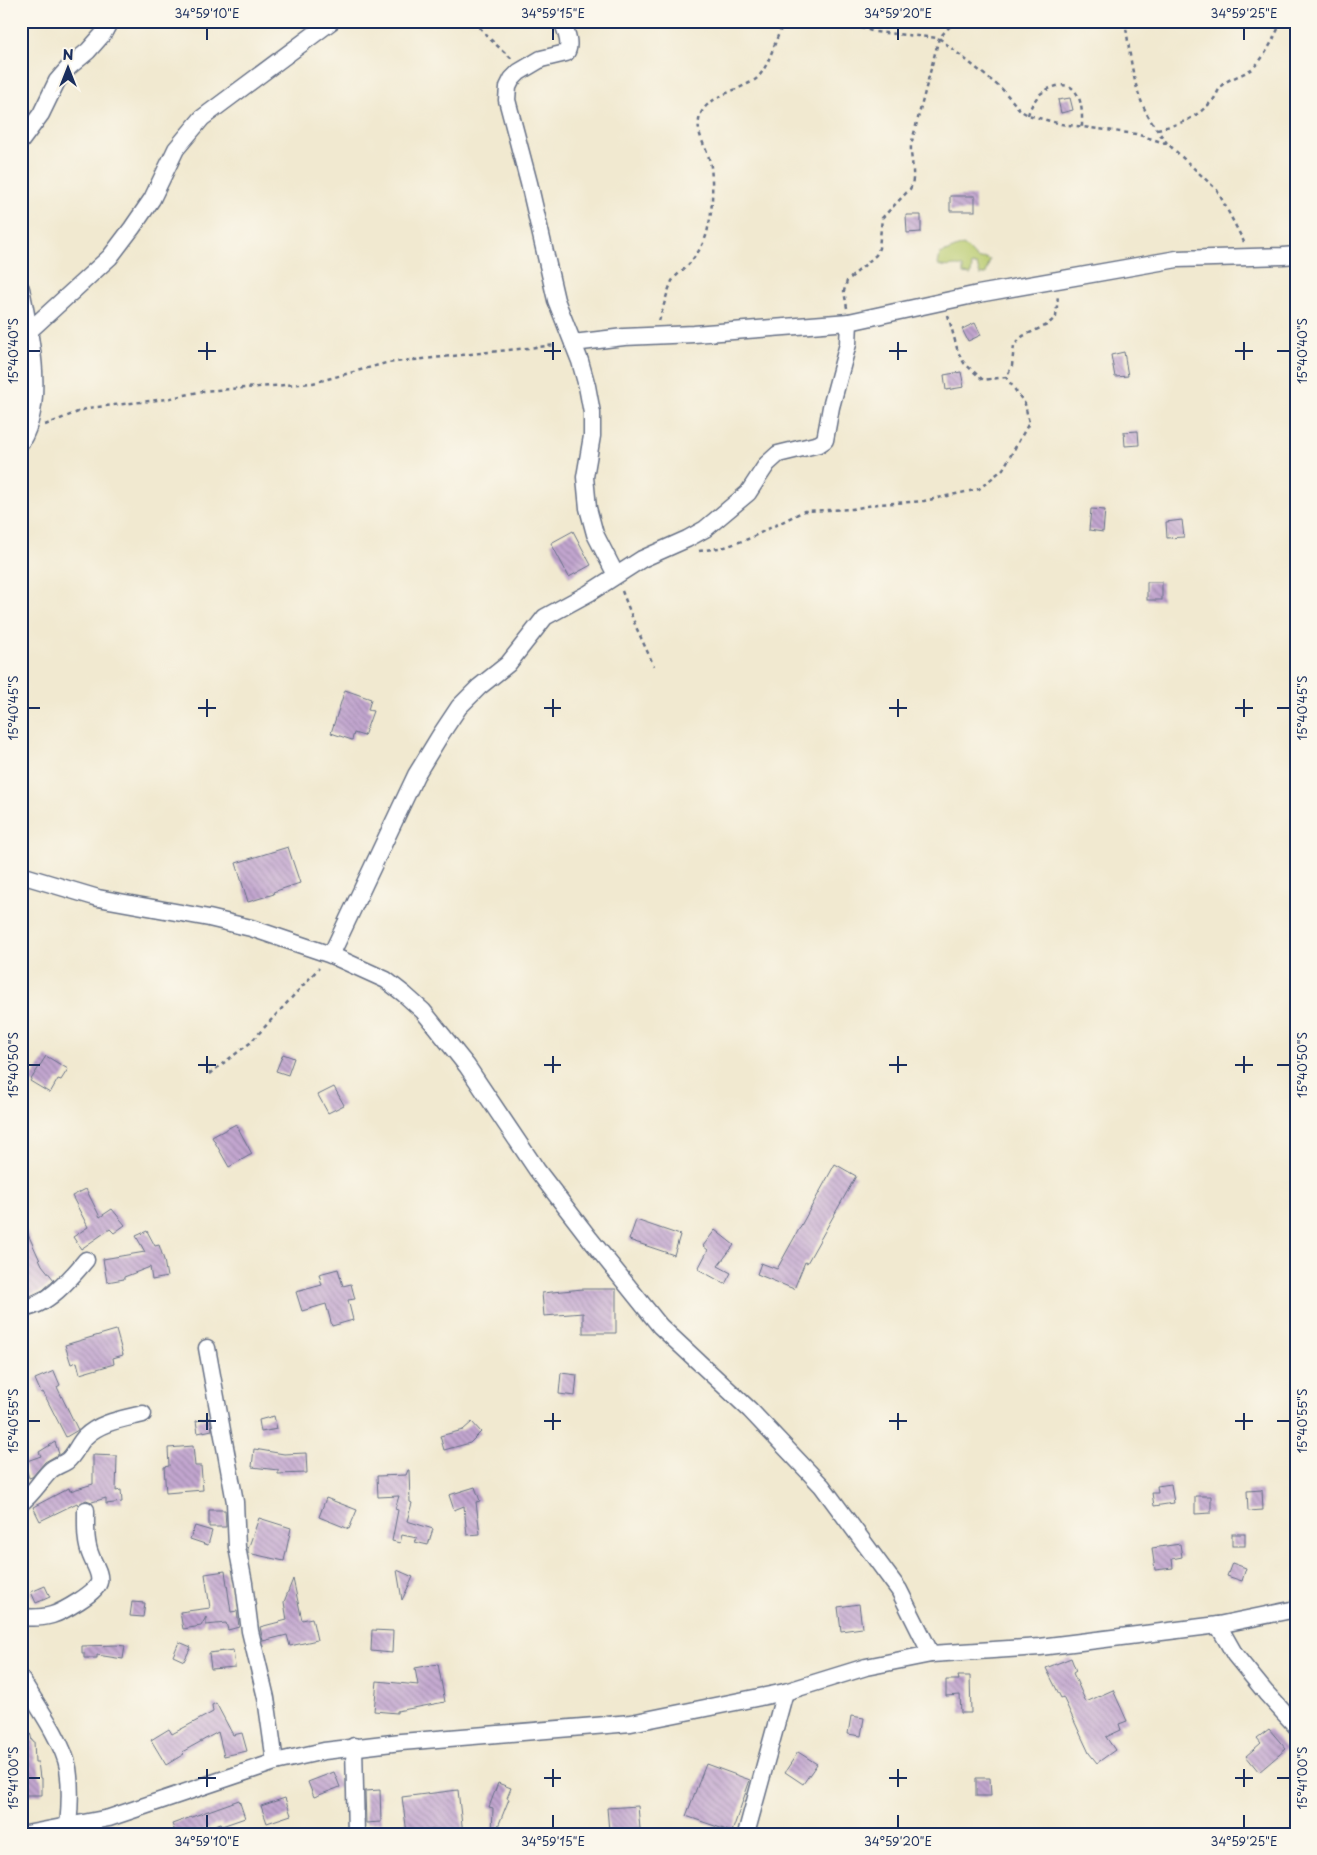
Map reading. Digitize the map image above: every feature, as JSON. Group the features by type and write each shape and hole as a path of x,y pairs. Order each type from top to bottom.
{"street":[{"path":"21,141 41,114 57,81 70,66 88,51 103,34 110,21"},
{"path":"28,332 110,257 152,199 176,149 202,118 332,21"},
{"path":"562,21 569,44 566,53 541,59 519,72 512,79 508,87 507,100 556,300 585,378 592,413 592,436 585,477 588,508 595,534 616,575"},
{"path":"573,343 624,337 694,334 849,322 1054,280 1177,259 1296,255"},
{"path":"21,289 35,377 33,406 24,437"},
{"path":"331,955 416,775 459,707 479,687 508,664 545,617 589,593 642,559 687,540 705,530 748,493 767,464 778,454 819,444 825,440 831,408 848,344 849,322"},
{"path":"21,875 98,898 209,918 252,928 331,955 386,980 423,1011 467,1066 537,1170 660,1326 750,1410 822,1486 899,1590 931,1654"},
{"path":"21,1308 37,1305 72,1278 86,1260"},
{"path":"207,1348 234,1502 237,1547 250,1631 266,1698 275,1762"},
{"path":"21,1503 35,1490 54,1467 67,1461 84,1438 95,1429 143,1414"},
{"path":"21,1618 39,1618 63,1611 96,1589 100,1582 86,1539 86,1510"},
{"path":"26,1834 109,1818 275,1762 324,1751 354,1746 631,1723 785,1692 866,1667 931,1654 1040,1647 1218,1625 1296,1610"},
{"path":"1218,1625 1235,1655 1296,1726"},
{"path":"21,1679 61,1748 68,1767 71,1795 68,1826"},
{"path":"746,1834 785,1692"},
{"path":"354,1746 356,1834"}],"path":[{"path":"475,21 483,33 505,51 519,72"},
{"path":"660,318 672,281 690,263 702,244 708,229 711,166 708,154 699,137 700,114 718,97 746,86 758,77 766,65 785,21"},
{"path":"837,21 853,27 883,33 939,38 1002,89 1021,111 1028,115 1060,124 1136,134 1168,144"},
{"path":"849,322 844,291 847,281 876,255 879,248 882,218 913,184 910,155 911,145 939,38 955,21"},
{"path":"1125,21 1131,64 1138,91 1147,113 1168,144 1217,190 1242,237 1250,257"},
{"path":"1157,129 1182,124 1203,110 1216,96 1222,84 1238,77 1255,66 1275,37 1281,21"},
{"path":"1028,115 1035,100 1041,94 1059,86 1067,85 1073,88 1078,96 1082,108 1082,127"},
{"path":"1006,377 1012,366 1014,345 1023,336 1047,326 1056,317 1058,290 1054,280"},
{"path":"946,301 951,330 964,363 983,380 1006,377"},
{"path":"24,437 88,408 167,399 203,391 313,383 386,363 573,343"},
{"path":"695,552 732,545 804,512 924,501 979,489 1003,469 1029,423 1025,404 1006,377"},
{"path":"616,575 636,627 654,666"},
{"path":"209,1074 250,1044 331,955"}],"green space":[{"path":"963,245 978,259 985,258 990,260 986,274 980,275 977,265 972,265 971,275 963,274 963,267 938,265 940,254"}],"building":[{"path":"1070,98 1073,110 1061,113 1058,100"},
{"path":"950,196 975,196 975,211 950,211"},
{"path":"906,215 921,215 921,232 907,233"},
{"path":"975,323 981,335 968,341 962,329"},
{"path":"1124,352 1128,376 1115,377 1111,355"},
{"path":"961,372 964,387 946,390 944,375"},
{"path":"1138,431 1139,445 1125,446 1124,432"},
{"path":"1091,509 1105,510 1103,532 1089,530"},
{"path":"1182,520 1184,537 1167,538 1166,522"},
{"path":"573,531 591,565 569,577 551,543"},
{"path":"1147,582 1162,582 1162,600 1147,600"},
{"path":"345,690 371,699 368,710 373,711 364,736 354,733 352,740 331,733"},
{"path":"288,847 300,883 248,902 236,863"},
{"path":"283,1054 294,1058 288,1075 276,1071"},
{"path":"46,1056 68,1069 61,1080 58,1079 50,1093 30,1081"},
{"path":"334,1087 344,1105 328,1113 318,1095"},
{"path":"236,1124 252,1154 229,1167 212,1137"},
{"path":"835,1164 856,1176 807,1263 805,1262 794,1289 757,1274 761,1263 777,1269"},
{"path":"86,1189 100,1217 112,1209 125,1225 114,1233 110,1229 81,1249 73,1237 88,1227 72,1196"},
{"path":"21,1219 42,1265 54,1280 43,1290 28,1297 21,1283"},
{"path":"636,1220 680,1235 674,1255 629,1240"},
{"path":"715,1230 734,1245 718,1266 731,1273 725,1284 698,1269 708,1250 703,1246"},
{"path":"147,1231 155,1246 159,1245 167,1277 152,1280 150,1267 124,1277 124,1279 107,1282 103,1259 145,1252 136,1236"},
{"path":"338,1269 343,1286 351,1284 355,1299 348,1300 353,1320 332,1326 326,1304 302,1311 296,1292 322,1285 319,1274"},
{"path":"583,1289 616,1289 616,1333 583,1333 583,1313 544,1316 542,1293"},
{"path":"116,1330 123,1355 113,1358 114,1364 80,1374 77,1362 71,1364 65,1345"},
{"path":"54,1371 60,1385 57,1387 78,1430 66,1437 35,1379"},
{"path":"561,1373 577,1375 575,1396 559,1394"},
{"path":"274,1416 277,1429 261,1432 259,1420"},
{"path":"210,1418 212,1430 198,1433 196,1421"},
{"path":"472,1422 481,1432 470,1443 444,1450 440,1436 463,1430"},
{"path":"55,1442 59,1454 45,1462 29,1478 24,1462 41,1456 39,1452"},
{"path":"193,1446 195,1466 201,1466 203,1490 166,1493 164,1467 169,1466 168,1448"},
{"path":"254,1449 284,1454 306,1453 307,1473 278,1474 278,1470 252,1467"},
{"path":"93,1455 117,1456 116,1491 121,1490 122,1502 106,1504 106,1498 92,1502 86,1500 40,1521 33,1507 69,1488 70,1491 93,1484"},
{"path":"408,1470 410,1502 412,1503 407,1521 433,1529 428,1545 415,1542 417,1538 402,1535 400,1543 392,1541 398,1510 395,1509 399,1496 378,1497 377,1476 406,1475"},
{"path":"1171,1484 1174,1503 1154,1506 1152,1493 1158,1493 1157,1486"},
{"path":"475,1487 480,1501 476,1502 480,1534 467,1535 464,1506 454,1510 449,1495"},
{"path":"1262,1490 1263,1510 1248,1511 1247,1491"},
{"path":"1195,1496 1211,1496 1211,1513 1195,1514"},
{"path":"326,1498 357,1510 349,1529 319,1517"},
{"path":"209,1510 225,1510 226,1527 209,1527"},
{"path":"259,1518 291,1528 284,1561 248,1553"},
{"path":"195,1526 212,1531 208,1545 190,1539"},
{"path":"1232,1534 1245,1534 1245,1546 1232,1546"},
{"path":"1180,1544 1182,1557 1172,1559 1173,1568 1155,1570 1152,1548"},
{"path":"1232,1563 1246,1568 1242,1581 1227,1576"},
{"path":"397,1570 413,1577 402,1600"},
{"path":"225,1571 231,1612 237,1611 239,1627 228,1630 226,1623 206,1625 206,1617 201,1626 183,1629 180,1612 210,1608 205,1574"},
{"path":"293,1579 302,1620 312,1618 317,1640 290,1646 287,1635 263,1641 260,1627 287,1620 284,1602"},
{"path":"45,1586 50,1597 36,1603 31,1592"},
{"path":"132,1602 145,1603 143,1617 130,1616"},
{"path":"859,1604 862,1628 841,1631 838,1607"},
{"path":"372,1630 393,1631 392,1653 371,1651"},
{"path":"179,1642 191,1647 184,1661 173,1656"},
{"path":"82,1646 125,1646 123,1659 97,1655 97,1658 84,1658 84,1653 82,1653"},
{"path":"233,1650 235,1667 211,1669 209,1653"},
{"path":"1071,1658 1076,1671 1073,1673 1086,1702 1113,1690 1127,1721 1119,1724 1121,1730 1106,1737 1115,1750 1097,1763 1089,1753 1063,1697 1061,1698 1046,1668"},
{"path":"438,1664 445,1702 397,1711 397,1713 374,1711 377,1681 418,1685 415,1668"},
{"path":"958,1676 970,1676 971,1713 961,1713 960,1695 946,1696 946,1680 959,1680"},
{"path":"216,1703 233,1735 242,1733 247,1751 224,1756 218,1732 182,1752 184,1754 166,1765 151,1740 169,1729 172,1734 213,1712 212,1705"},
{"path":"26,1715 32,1741 34,1741 35,1762 38,1762 40,1778 42,1778 42,1795 21,1795 21,1716"},
{"path":"851,1716 864,1718 861,1736 848,1734"},
{"path":"1269,1729 1286,1749 1259,1772 1246,1756 1261,1743 1257,1738"},
{"path":"798,1752 817,1764 803,1784 785,1772"},
{"path":"706,1764 750,1780 732,1832 686,1816"},
{"path":"334,1772 340,1787 314,1797 308,1782"},
{"path":"976,1778 990,1778 991,1796 976,1796"},
{"path":"498,1783 511,1788 507,1798 509,1799 495,1834 492,1834 493,1808 489,1807"},
{"path":"380,1790 381,1822 366,1823 365,1791"},
{"path":"458,1790 463,1834 439,1834 439,1829 407,1833 402,1797"},
{"path":"285,1798 291,1815 267,1823 261,1806"},
{"path":"239,1800 245,1818 222,1826 221,1823 192,1834 176,1834 172,1824"},
{"path":"638,1806 640,1829 609,1831 607,1808"}]}
